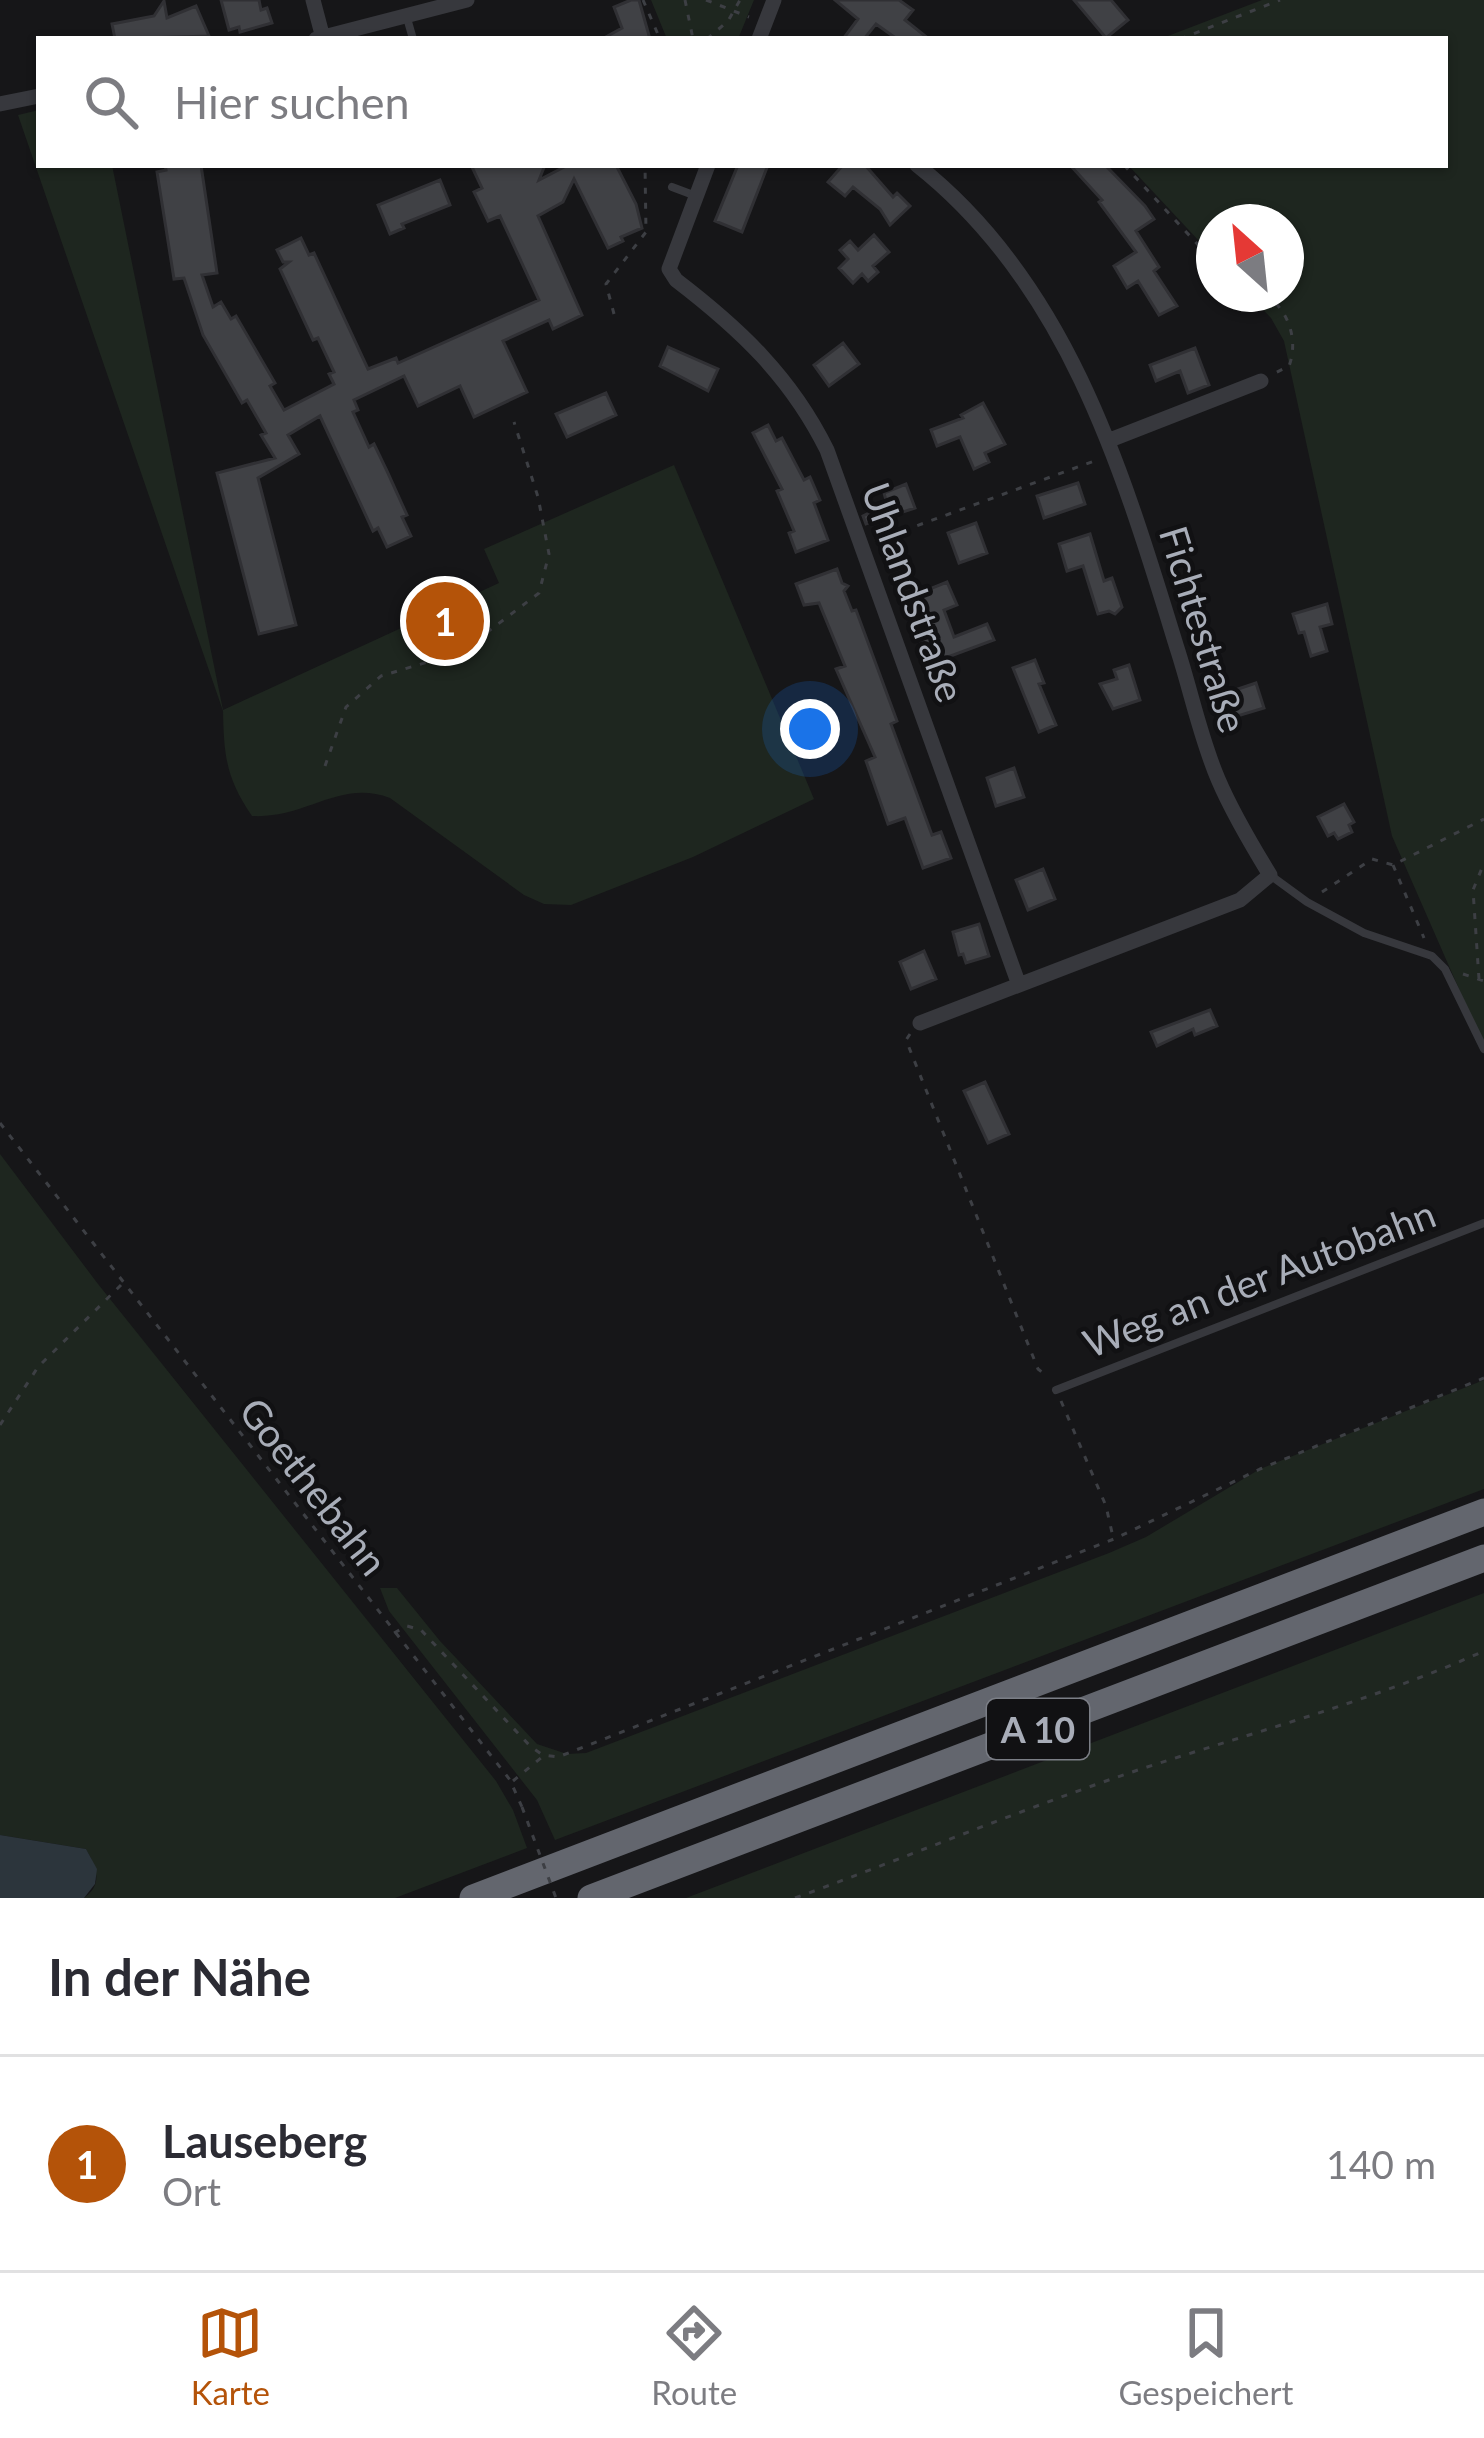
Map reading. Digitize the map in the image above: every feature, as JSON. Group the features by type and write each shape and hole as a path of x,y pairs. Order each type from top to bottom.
{"highway":[{"name":"A 10","path":"472,1898 1484,1512"},
{"name":"A 10","path":"591,1898 1484,1558"}],"street":[{"path":"313,0 321,36"},
{"path":"330,36 466,0"},
{"path":"762,31 774,0"},
{"path":"0,104 36,97"},
{"path":"696,196 707,168"},
{"name":"Fichtestraße","path":"920,168 987,234 1034,296 1088,389 1112,447 1212,763 1270,875"},
{"name":"Uhlandstraße","path":"696,196 669,269 676,280 752,342 787,381 827,450 1019,985"},
{"path":"1112,447 1261,381"},
{"path":"920,1023 1240,900 1270,875"}],"lane":[{"path":"407,18 412,36"},
{"path":"672,187 696,196"},
{"name":"Fichtestraße","path":"1270,875 1364,933 1432,956"},
{"path":"1432,956 1444,969 1484,1049"},
{"name":"Weg an der Autobahn","path":"1056,1390 1484,1222"}],"path":[{"path":"643,0 659,36"},
{"path":"685,0 692,36"},
{"path":"706,0 735,11 762,31"},
{"path":"710,36 740,0"},
{"path":"1188,36 1280,0"},
{"path":"614,314 606,284 646,232 644,168"},
{"path":"1127,168 1196,243"},
{"path":"1261,381 1288,366 1293,352 1281,312"},
{"path":"325,766 346,707 381,676 460,652 539,593 549,554 538,497 514,422"},
{"path":"862,545 1112,447"},
{"path":"1307,902 1372,859 1393,866 1484,819"},
{"path":"1482,980 1473,890 1484,862"},
{"path":"1393,866 1432,956"},
{"path":"920,1023 906,1040 1038,1369 1056,1390 1106,1506 1114,1539"},
{"name":"Goethebahn","path":"0,1124 511,1782 556,1898"},
{"path":"0,1425 38,1367 123,1284"},
{"path":"394,1633 407,1626 421,1630 531,1748 558,1756 1114,1539 1260,1469 1484,1378"},
{"path":"795,1898 980,1825 1141,1769 1331,1712 1484,1651"},
{"path":"511,1782 544,1755"}],"shaded area":[{"path":"651,0 754,0 739,36 666,36"},
{"path":"1262,0 1484,0 1484,1046 1392,836 1284,341 1265,312 1304,312 1304,204 1196,204 1196,238 1131,168 1448,168 1448,36 1168,36"},
{"path":"36,111 36,167 18,115"},
{"path":"36,168 113,168 223,710 499,583 484,549 674,465 814,799 693,857 571,905 544,904 524,895 390,798 355,793 290,812 252,816 232,778 223,711"},
{"path":"0,1154 98,1284 496,1781 527,1848 395,1898 84,1898 96,1881 86,1849 0,1835"},
{"path":"1484,1380 1484,1489 555,1840 537,1800 389,1611 380,1588 397,1588 537,1744 567,1754 586,1753 1109,1553 1146,1537 1260,1469"},
{"path":"1484,1593 1484,1898 686,1898"},
{"path":"0,1835 86,1849 97,1869 95,1884 84,1898 0,1898"}],"building":[{"path":"221,0 259,0 272,23 240,32 239,27 229,30"},
{"path":"639,0 649,36 607,36 622,28 614,7"},
{"path":"835,0 899,0 913,10 905,20 925,36 893,36 876,24 866,36 845,36 858,19"},
{"path":"1074,0 1111,0 1128,20 1104,36"},
{"path":"164,1 167,18 196,6 209,36 114,36 112,24 154,16"},
{"path":"201,168 217,273 202,275 213,307 221,302 231,319 236,316 275,383 270,386 284,410 334,384 329,374 334,372 318,338 313,340 280,269 289,262 283,262 277,250 301,238 309,255 314,253 368,369 396,358 398,363 539,300 500,216 488,221 474,192 482,188 472,168 544,168 539,180 562,168 618,168 642,228 608,248 574,179 563,202 538,216 582,315 553,329 549,320 503,341 527,392 474,417 460,386 418,406 404,376 354,400 358,410 353,412 369,447 374,444 387,471 411,536 387,547 378,528 373,531 320,416 288,435 299,454 258,478 296,625 259,634 217,473 275,458 247,400 242,403 203,335 184,278 174,279 157,172"},
{"path":"737,168 767,168 742,232 715,221"},
{"path":"840,168 868,168 893,197 897,193 910,206 890,225 880,209 853,187 845,196 828,182"},
{"path":"1073,168 1108,168 1145,206 1154,219 1136,231 1177,306 1159,315 1138,281 1127,288 1114,266 1136,252 1099,202 1102,200"},
{"path":"440,180 450,205 402,224 404,228 390,234 378,205"},
{"path":"874,235 889,252 873,266 878,272 868,281 862,274 853,283 839,268 848,259 840,250 850,241 858,250"},
{"path":"843,343 859,364 829,386 814,365"},
{"path":"668,347 718,369 708,391 660,366"},
{"path":"1195,348 1209,385 1188,393 1180,371 1156,381 1150,365"},
{"path":"606,393 616,415 567,437 556,414"},
{"path":"983,403 1005,444 985,453 989,462 974,469 960,437 937,446 931,430 963,418"},
{"path":"768,425 776,441 782,438 804,480 810,477 820,500 814,503 828,540 796,552 789,533 794,531 777,491 782,489 753,433"},
{"path":"1078,483 1085,504 1044,518 1037,496"},
{"path":"906,484 915,508 866,524 863,516 887,504 884,493"},
{"path":"976,523 987,553 959,563 948,533"},
{"path":"1090,534 1104,581 1112,578 1122,607 1115,614 1098,614 1083,566 1067,571 1059,544"},
{"path":"837,569 848,586 844,591 852,611 856,610 897,721 891,724 932,835 941,832 951,858 923,868 905,818 888,824 866,761 875,757 836,669 845,666 819,603 804,605 796,584"},
{"path":"947,582 957,605 944,610 954,637 987,624 994,640 929,664 920,640 934,635 917,594"},
{"path":"1327,604 1332,624 1320,627 1327,651 1311,656 1293,614"},
{"path":"1035,660 1056,725 1039,732 1013,668"},
{"path":"1129,665 1140,700 1113,709 1100,684 1117,679 1114,670"},
{"path":"1256,683 1264,708 1231,718 1223,694"},
{"path":"1014,768 1024,797 996,806 987,778"},
{"path":"1344,804 1354,822 1349,825 1352,832 1338,839 1334,833 1328,836 1318,817"},
{"path":"1043,869 1055,899 1028,910 1016,880"},
{"path":"979,924 989,956 966,963 953,932"},
{"path":"924,951 936,979 911,989 900,962"},
{"path":"1210,1010 1217,1026 1195,1035 1193,1029 1157,1046 1151,1032"},
{"path":"985,1082 1009,1134 988,1143 964,1091"}],"place":[{"name":"Lauseberg","path":"445,621"}]}
